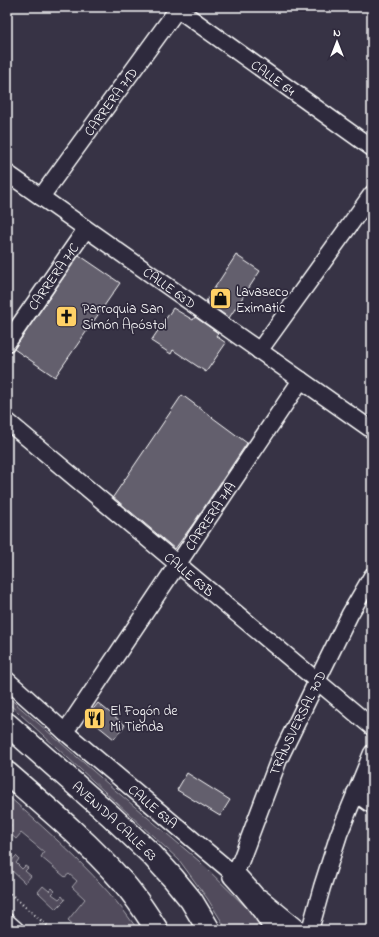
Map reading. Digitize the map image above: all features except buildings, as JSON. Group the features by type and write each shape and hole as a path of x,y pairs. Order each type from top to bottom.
{"main road":[{"name":"AVENIDA CALLE 63","path":"7,724 152,855 191,900 209,930"},
{"path":"7,773 65,824 122,881 158,930"},
{"path":"234,875 254,895 276,930"}],"street":[{"name":"CALLE 64","path":"177,8 372,148"},
{"name":"CARRERA 71D","path":"42,197 177,8"},
{"name":"CALLE 63D","path":"7,173 372,430"},
{"path":"259,351 372,194"},
{"name":"CARRERA 71C","path":"7,343 86,229"},
{"name":"CARRERA 71A","path":"65,732 301,380"},
{"name":"CALLE 63B","path":"7,421 372,727"},
{"name":"TRANSVERSAL 70D","path":"234,875 279,759 350,614 372,576"},
{"name":"CALLE 63A","path":"7,680 65,732 300,930"},
{"path":"310,930 339,834 372,753"},
{"path":"355,793 372,806"},
{"path":"7,922 16,930"}],"path":[{"path":"7,891 52,930"}],"shaded area":[{"path":"7,696 199,861 255,916 265,930 227,930 207,898 179,860 7,702"},
{"path":"7,795 77,859 109,893 138,930 79,930 68,920 85,899 72,887 77,881 69,874 65,877 41,857 44,852 21,833 16,839 7,831 11,825 7,822"},
{"path":"16,856 19,859 16,863 22,869 25,866 28,868 25,871 31,876 25,883 7,866"},
{"path":"43,886 49,891 52,888 55,891 52,894 59,899 62,896 65,900 56,909 38,892"}],"place":[{"name":"Lavaseco Eximatic","path":"220,299"},
{"name":"Parroquia San Simón Apóstol","path":"67,316"},
{"name":"El Fogón de Mi Tienda","path":"95,718"}]}
